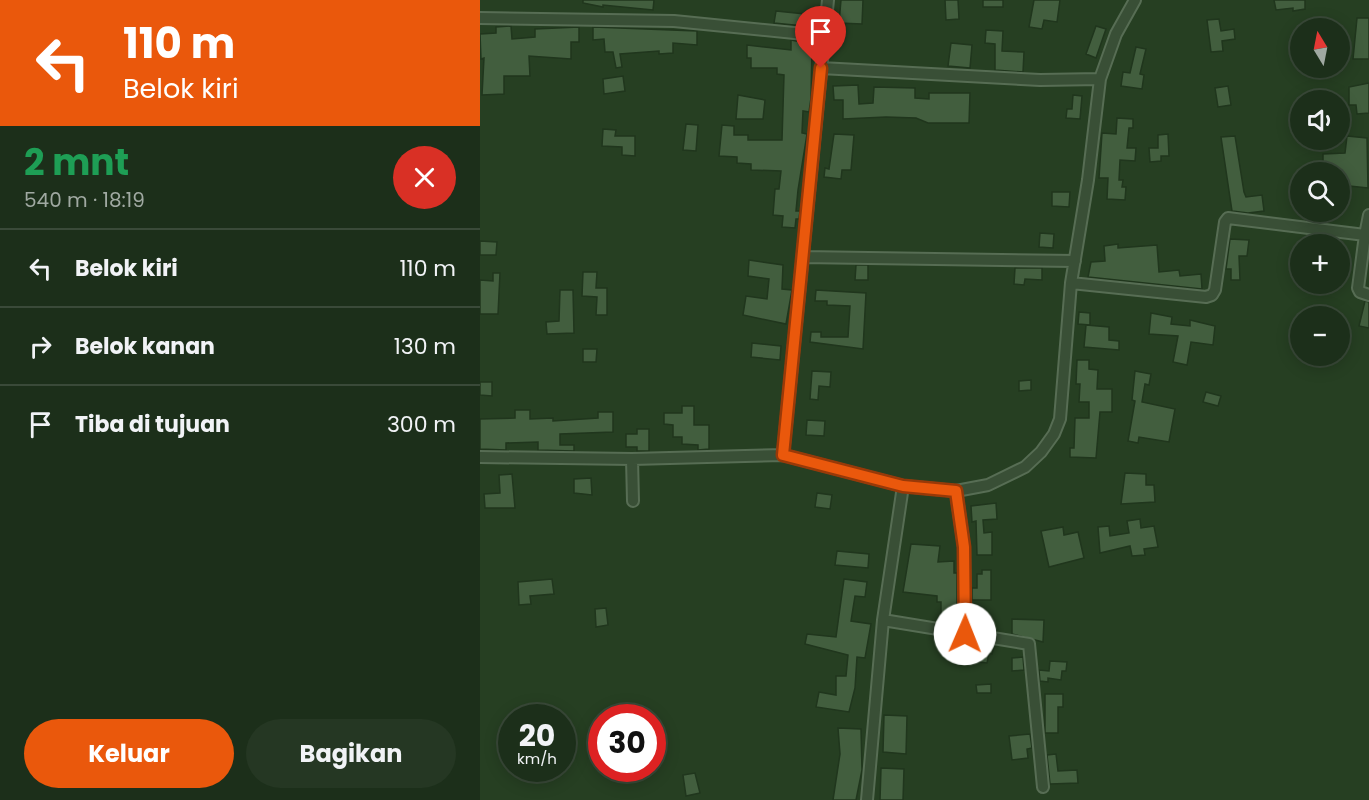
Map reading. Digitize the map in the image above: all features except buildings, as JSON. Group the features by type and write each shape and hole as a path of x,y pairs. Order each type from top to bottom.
{"street":[{"path":"783,455 828,0"},
{"path":"480,457 632,459 783,455 903,486 956,491 1011,476 1041,452 1054,434 1060,419 1071,283 1088,180 1100,79 1116,34 1135,0"},
{"path":"480,18 674,21 824,36"},
{"path":"821,68 1040,80 1100,79"},
{"path":"1369,215 1358,288 1360,292 1369,295"},
{"path":"1071,283 1197,297 1212,295 1218,274 1225,222 1228,218 1365,235"},
{"path":"803,257 1075,261"},
{"path":"632,459 633,501"},
{"path":"867,800 883,620 903,486"},
{"path":"956,491 964,547 965,634"},
{"path":"883,620 1026,644 1031,647 1035,729 1043,787"}],"route":[{"path":"821,68 783,455 903,486 956,491 964,547 965,634"}]}
